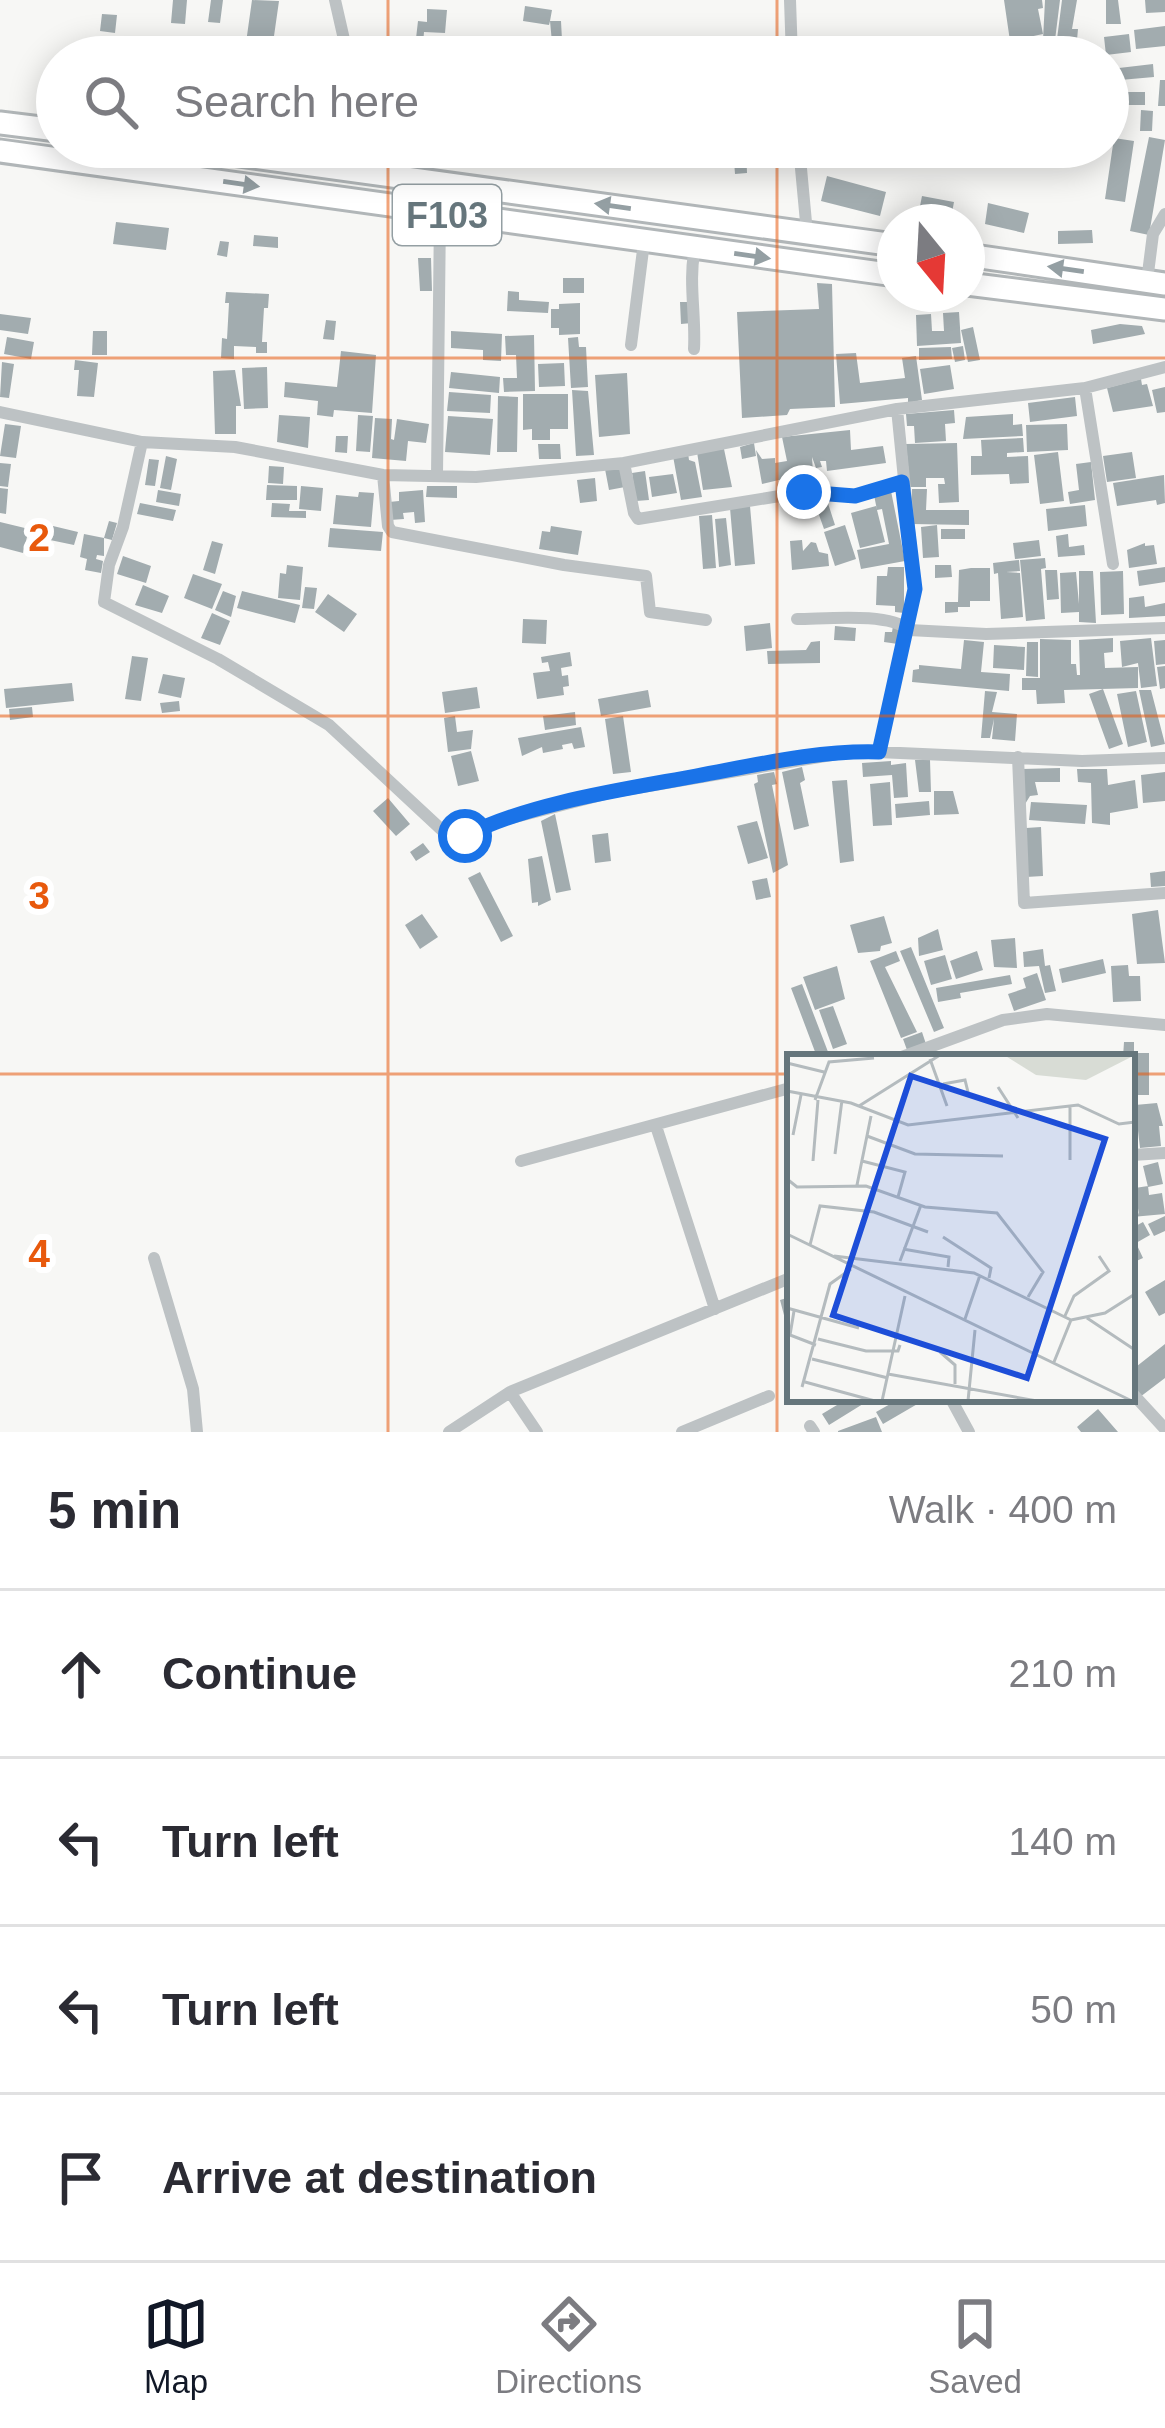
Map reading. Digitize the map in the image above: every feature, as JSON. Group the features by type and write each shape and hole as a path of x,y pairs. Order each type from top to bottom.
{"main road":[{"path":"0,123 36,127"},
{"name":"F103","path":"0,151 36,156"},
{"name":"F103","path":"119,168 877,273"},
{"name":"F103","path":"339,168 877,243"},
{"path":"985,258 1156,282"},
{"path":"985,286 1165,309"}],"street":[{"path":"334,0 343,36"},
{"path":"790,0 791,36"},
{"path":"368,168 369,172"},
{"path":"801,168 807,233"},
{"path":"437,475 440,214"},
{"path":"1156,282 1153,234 1165,214"},
{"path":"632,345 644,242"},
{"path":"694,349 695,248"},
{"path":"0,412 142,442 235,447 383,475 476,477 624,463 897,410 1085,388 1165,367"},
{"path":"1085,388 1113,563"},
{"path":"879,752 915,589 897,410"},
{"path":"142,442 123,527 109,565 104,602 218,659 329,725 458,845 488,824 613,792 778,761 879,752 1165,758"},
{"path":"624,463 638,518 804,492 855,496 902,482"},
{"path":"383,475 392,532 646,576 650,612 706,620"},
{"path":"797,619 900,622 909,630 986,634 1165,628"},
{"path":"1018,758 1024,903 1165,893"},
{"path":"910,1054 1003,1020 1047,1013 1165,1025"},
{"path":"947,1041 951,1054"},
{"path":"521,1161 787,1089"},
{"path":"656,1126 715,1310"},
{"path":"1135,1155 1165,1153"},
{"path":"154,1258 193,1389 197,1432"},
{"path":"449,1432 510,1392 787,1279"},
{"path":"510,1392 537,1432"},
{"path":"682,1432 769,1396"},
{"path":"1135,1396 1165,1429"},
{"path":"952,1402 969,1432"}],"building":[{"path":"173,0 187,0 185,24 171,23"},
{"path":"211,0 223,0 220,23 208,22"},
{"path":"252,0 279,1 274,36 247,36"},
{"path":"1004,0 1042,0 1043,8 1038,9 1043,34 1009,36"},
{"path":"1045,0 1060,0 1056,36 1043,36"},
{"path":"1062,0 1077,0 1072,29 1078,29 1077,36 1057,36"},
{"path":"1106,0 1118,0 1121,24 1106,24"},
{"path":"1145,0 1165,0 1165,12 1146,13"},
{"path":"525,6 552,10 549,25 523,21"},
{"path":"427,9 447,10 445,33 416,36 418,21 427,22"},
{"path":"102,14 117,15 115,33 100,31"},
{"path":"550,21 561,21 562,36 551,36"},
{"path":"1165,26 1165,46 1136,49 1134,30"},
{"path":"1153,64 1154,77 1129,79 1129,67"},
{"path":"1160,80 1165,80 1165,106 1158,106"},
{"path":"1129,92 1145,92 1145,105 1129,105"},
{"path":"1141,110 1153,111 1152,131 1140,131"},
{"path":"1149,137 1165,140 1149,235 1130,231"},
{"path":"1129,140 1134,141 1125,202 1105,199 1110,168 1129,168"},
{"path":"827,176 886,192 883,204 877,204 877,215 821,201"},
{"path":"922,196 954,202 954,204 920,204"},
{"path":"988,203 1029,213 1024,233 985,224"},
{"path":"116,222 169,228 166,250 113,244"},
{"path":"1092,230 1093,243 1058,244 1058,231"},
{"path":"254,235 278,237 278,248 253,246"},
{"path":"220,241 229,242 227,257 217,255"},
{"path":"418,258 431,258 432,291 420,291"},
{"path":"563,278 584,278 584,293 563,293"},
{"path":"817,283 832,284 835,407 742,418 737,312 819,309"},
{"path":"508,291 519,292 519,300 549,302 548,313 507,311"},
{"path":"226,292 269,294 262,342 267,342 267,353 234,346 234,359 221,358 222,338 227,339"},
{"path":"680,302 691,302 692,323 681,324"},
{"path":"580,303 580,334 559,335 559,328 551,328 551,309"},
{"path":"959,312 961,343 917,346 916,315 931,314 932,331 944,331 943,313"},
{"path":"0,314 31,318 28,334 0,330"},
{"path":"326,320 336,321 334,340 323,339"},
{"path":"1120,324 1142,326 1145,334 1093,344 1091,330"},
{"path":"973,327 980,360 968,362 961,330"},
{"path":"93,331 107,331 107,355 92,355"},
{"path":"451,331 502,334 501,361 483,360 483,350 451,348"},
{"path":"534,335 535,391 504,392 503,378 517,378 516,355 506,355 505,336"},
{"path":"7,337 34,342 31,359 4,354"},
{"path":"578,337 579,347 586,347 588,387 571,388 568,338"},
{"path":"963,346 965,360 955,362 952,348"},
{"path":"951,347 952,359 919,360 919,348"},
{"path":"341,351 376,355 372,413 334,410 333,417 317,415 318,401 284,397 285,382 337,387"},
{"path":"856,353 860,383 905,378 902,358 916,356 922,400 840,404 836,354"},
{"path":"75,360 98,363 94,397 77,396"},
{"path":"2,362 14,364 9,398 0,397"},
{"path":"564,363 565,386 539,387 538,364"},
{"path":"950,365 954,389 924,394 920,369"},
{"path":"267,367 268,408 244,409 242,368"},
{"path":"235,370 241,406 236,406 236,434 215,434 213,371"},
{"path":"451,372 500,377 499,393 449,388"},
{"path":"627,373 630,434 599,437 595,375"},
{"path":"1141,379 1153,406 1113,412 1107,388"},
{"path":"1165,387 1165,412 1157,413 1152,390"},
{"path":"572,390 588,391 594,455 576,456"},
{"path":"449,392 491,395 490,413 447,411"},
{"path":"523,394 568,394 568,429 550,429 550,440 532,440 532,429 523,430"},
{"path":"498,396 518,397 517,452 497,452"},
{"path":"1075,397 1077,416 1030,422 1028,403"},
{"path":"954,410 955,423 945,424 946,441 915,443 914,426 907,426 906,414"},
{"path":"1013,414 1013,425 1022,424 1023,436 963,439 966,417"},
{"path":"279,415 310,417 308,448 277,442"},
{"path":"358,415 373,416 370,452 356,451"},
{"path":"448,416 493,419 490,455 445,452"},
{"path":"375,418 392,419 394,440 397,419 429,424 426,443 408,441 406,461 372,458"},
{"path":"5,424 21,426 16,458 0,456"},
{"path":"1067,424 1068,450 1027,452 1026,425"},
{"path":"850,430 851,450 883,446 886,463 827,471 826,461 816,468 812,457 813,472 762,484 756,450 762,459 787,461 782,437"},
{"path":"336,436 348,436 347,453 335,452"},
{"path":"1023,438 1024,452 1007,453 1007,457 1028,456 1029,483 1010,484 1009,474 971,475 971,456 982,456 981,440"},
{"path":"754,443 756,456 742,459 740,447"},
{"path":"957,443 959,502 939,503 938,484 945,484 944,478 926,478 926,487 910,487 906,444"},
{"path":"538,444 560,444 561,459 539,459"},
{"path":"724,449 732,487 703,490 697,452"},
{"path":"1058,452 1064,501 1040,504 1034,455"},
{"path":"1132,452 1136,478 1107,482 1103,456"},
{"path":"688,453 695,462 702,497 681,500 673,456"},
{"path":"166,456 177,459 171,490 160,488"},
{"path":"149,459 159,460 155,486 145,485"},
{"path":"1091,462 1095,500 1070,504 1068,492 1079,490 1076,464"},
{"path":"0,463 11,464 8,487 0,486"},
{"path":"269,466 284,467 283,484 268,483"},
{"path":"621,467 625,487 609,490 605,469"},
{"path":"645,471 649,500 636,501 632,473"},
{"path":"673,474 677,493 652,497 649,477"},
{"path":"1164,475 1165,503 1117,506 1113,483"},
{"path":"595,478 597,501 580,503 577,480"},
{"path":"267,485 297,486 297,500 266,500"},
{"path":"301,486 323,488 321,511 299,509"},
{"path":"427,486 457,486 457,498 426,497"},
{"path":"0,488 8,489 6,514 0,513"},
{"path":"912,489 927,489 926,510 969,510 969,525 912,524"},
{"path":"158,490 181,494 179,506 156,502"},
{"path":"423,490 425,522 415,523 414,512 390,520 389,502 399,501 399,492"},
{"path":"824,491 835,525 824,529 813,498"},
{"path":"891,491 905,561 861,569 857,550 889,544 882,509 877,510 874,495"},
{"path":"359,492 374,493 371,527 333,524 336,495 358,497"},
{"path":"140,503 176,510 173,521 137,514"},
{"path":"272,503 290,504 289,511 306,511 306,518 271,517"},
{"path":"1085,505 1087,526 1048,531 1046,509"},
{"path":"750,506 755,564 735,566 730,508"},
{"path":"876,506 885,542 860,548 851,513"},
{"path":"712,515 716,568 703,569 699,516"},
{"path":"726,518 731,565 719,567 715,519"},
{"path":"109,521 117,523 112,540 104,538"},
{"path":"0,522 29,529 23,553 0,547"},
{"path":"845,525 856,559 835,566 824,532"},
{"path":"937,525 939,557 923,558 921,527"},
{"path":"53,526 78,532 74,545 50,540"},
{"path":"551,526 582,531 578,555 539,549 542,531 550,532"},
{"path":"330,528 383,532 381,551 328,547"},
{"path":"941,529 965,529 965,539 941,539"},
{"path":"84,534 104,538 104,556 96,559 103,561 101,573 85,570 87,559 80,557"},
{"path":"1068,534 1069,547 1084,545 1085,555 1058,557 1056,536"},
{"path":"802,540 803,551 811,542 828,554 829,566 792,570 790,541"},
{"path":"1039,540 1041,556 1015,559 1013,543"},
{"path":"212,541 223,544 215,574 203,570"},
{"path":"1145,543 1154,545 1157,564 1129,568 1127,550"},
{"path":"123,556 151,566 146,583 117,574"},
{"path":"1045,558 1046,568 1041,569 1045,619 1026,621 1020,560"},
{"path":"1019,560 1020,571 1006,572 1020,573 1023,617 1001,619 993,563"},
{"path":"287,565 303,567 300,600 278,598 280,573 286,574"},
{"path":"935,565 951,565 952,577 935,578"},
{"path":"888,567 904,567 904,613 895,612 895,606 876,605 877,576 887,576"},
{"path":"1165,567 1165,582 1139,586 1137,571"},
{"path":"990,568 990,601 970,601 970,607 945,613 945,602 958,602 959,570"},
{"path":"1045,570 1057,570 1059,599 1047,600"},
{"path":"1079,571 1093,571 1096,623 1079,622 1079,612 1061,613 1060,573 1076,572 1079,604"},
{"path":"1123,571 1124,614 1101,615 1100,572"},
{"path":"193,574 222,584 212,609 184,598"},
{"path":"143,585 169,596 162,613 135,605"},
{"path":"305,587 317,588 314,609 302,608"},
{"path":"223,591 236,596 231,617 215,610"},
{"path":"242,591 300,605 295,623 237,608"},
{"path":"328,594 357,614 344,632 315,612"},
{"path":"1144,596 1145,607 1165,603 1165,616 1129,618 1129,598"},
{"path":"212,613 230,621 220,645 201,638"},
{"path":"523,619 547,620 546,644 522,643"},
{"path":"770,623 772,648 746,651 744,626"},
{"path":"835,626 856,628 855,641 834,640"},
{"path":"893,626 900,627 898,644 884,642 885,632 892,632"},
{"path":"1113,638 1113,652 1104,653 1105,668 1138,667 1138,688 1064,690 1065,703 1037,704 1036,690 1022,690 1022,678 1040,678 1040,639 1071,640 1071,664 1076,664 1080,675 1079,640"},
{"path":"1151,638 1157,686 1141,688 1138,663 1122,667 1120,641"},
{"path":"964,640 984,642 981,672 1010,674 1009,691 912,682 913,670 919,665 961,669"},
{"path":"1165,640 1165,664 1156,665 1154,641"},
{"path":"820,641 820,663 768,664 767,651 806,650 811,642"},
{"path":"1027,642 1038,642 1038,677 1026,676"},
{"path":"994,645 1025,647 1024,670 993,668"},
{"path":"570,652 572,666 561,668 562,676 568,675 564,695 537,699 533,673 550,671 541,657"},
{"path":"132,656 148,658 141,701 125,699"},
{"path":"1165,666 1165,688 1160,689 1157,667"},
{"path":"163,674 185,678 181,698 158,693"},
{"path":"72,683 74,701 6,708 4,689"},
{"path":"477,687 480,708 445,713 442,692"},
{"path":"1103,689 1123,744 1109,749 1089,694"},
{"path":"648,690 651,707 601,716 598,699"},
{"path":"1139,690 1151,690 1165,744 1151,747"},
{"path":"985,691 997,692 992,712 1017,714 1015,741 992,739 994,719 990,738 981,738"},
{"path":"1136,691 1147,742 1128,747 1117,694"},
{"path":"179,701 180,711 162,713 160,703"},
{"path":"32,707 33,717 10,720 9,709"},
{"path":"575,712 576,725 545,730 543,716"},
{"path":"455,716 457,732 473,730 471,749 448,752 444,718"},
{"path":"623,716 631,772 613,774 605,719"},
{"path":"581,727 585,747 574,749 572,743 543,753 542,747 522,756 518,738"},
{"path":"471,751 479,781 458,786 451,756"},
{"path":"915,760 930,760 931,792 919,792"},
{"path":"891,761 891,765 906,763 908,797 894,798 892,775 863,777 862,763"},
{"path":"802,767 805,780 800,783 809,826 794,830 782,772"},
{"path":"1060,768 1060,782 1035,782 1038,795 1030,796 1022,809 1022,769"},
{"path":"1077,769 1107,769 1108,785 1135,780 1138,808 1110,813 1110,825 1092,823 1091,783 1078,782"},
{"path":"774,772 777,784 772,785 788,865 773,873 754,784 757,775"},
{"path":"1165,772 1165,801 1143,803 1141,775"},
{"path":"847,780 854,861 840,863 832,781"},
{"path":"890,782 892,825 873,826 870,784"},
{"path":"934,791 953,791 959,814 934,815"},
{"path":"388,798 410,824 396,836 373,811"},
{"path":"929,801 930,815 896,818 895,804"},
{"path":"1031,802 1087,805 1085,824 1029,820"},
{"path":"555,814 571,890 556,893 541,821"},
{"path":"757,821 768,858 748,864 737,826"},
{"path":"1041,827 1043,876 1026,877 1026,828"},
{"path":"608,833 611,861 595,863 592,835"},
{"path":"423,843 430,852 416,861 410,852"},
{"path":"542,856 551,900 538,906 532,903 528,859"},
{"path":"1165,871 1165,886 1151,887 1150,873"},
{"path":"480,872 513,936 501,942 468,878"},
{"path":"767,878 771,897 756,900 752,881"},
{"path":"1158,910 1165,963 1137,964 1132,914"},
{"path":"422,914 438,937 420,949 405,925"},
{"path":"884,916 892,943 881,946 880,951 858,953 850,925"},
{"path":"938,929 943,950 919,956 918,938"},
{"path":"1015,938 1017,968 994,967 991,940"},
{"path":"911,947 944,1028 934,1032 900,951"},
{"path":"1043,949 1056,991 1045,993 1039,966 1024,967 1023,952"},
{"path":"896,951 900,961 885,967 917,1032 901,1038 870,961"},
{"path":"977,951 983,970 956,979 950,961"},
{"path":"945,955 952,979 931,985 924,961"},
{"path":"1103,959 1106,973 1062,983 1059,969"},
{"path":"1128,965 1129,976 1140,976 1141,1001 1113,1002 1111,966"},
{"path":"837,966 845,999 815,1010 803,977"},
{"path":"1037,973 1046,1000 1014,1011 1008,994 1026,988 1023,978"},
{"path":"1010,975 1012,984 938,1002 936,988"},
{"path":"802,984 829,1054 816,1054 791,988"},
{"path":"833,1006 847,1044 833,1049 819,1010"},
{"path":"922,1032 926,1044 907,1050 903,1039"},
{"path":"1124,1042 1134,1042 1134,1054 1123,1054"},
{"path":"1137,1053 1149,1053 1149,1095 1136,1095"},
{"path":"1157,1103 1163,1126 1159,1126 1161,1146 1140,1148 1135,1105"},
{"path":"1158,1162 1163,1184 1148,1187 1143,1166"},
{"path":"1148,1186 1149,1195 1162,1193 1165,1214 1135,1217 1135,1204 1139,1215 1135,1188"},
{"path":"1165,1216 1165,1231 1154,1236 1148,1224"},
{"path":"1143,1222 1150,1235 1136,1243 1143,1258 1135,1262 1135,1226"},
{"path":"1165,1280 1165,1313 1159,1316 1145,1292"},
{"path":"787,1298 785,1319 780,1300"},
{"path":"1165,1344 1165,1378 1140,1397 1135,1391 1135,1368"},
{"path":"842,1402 866,1402 829,1425 822,1414"},
{"path":"894,1402 921,1402 883,1424 876,1412"},
{"path":"1098,1409 1118,1432 1081,1432 1077,1427"},
{"path":"876,1417 882,1432 838,1432 838,1431"}],"route":[{"path":"465,836 488,824 613,792 778,761 879,752 915,589 902,482 855,496 804,492"}]}
